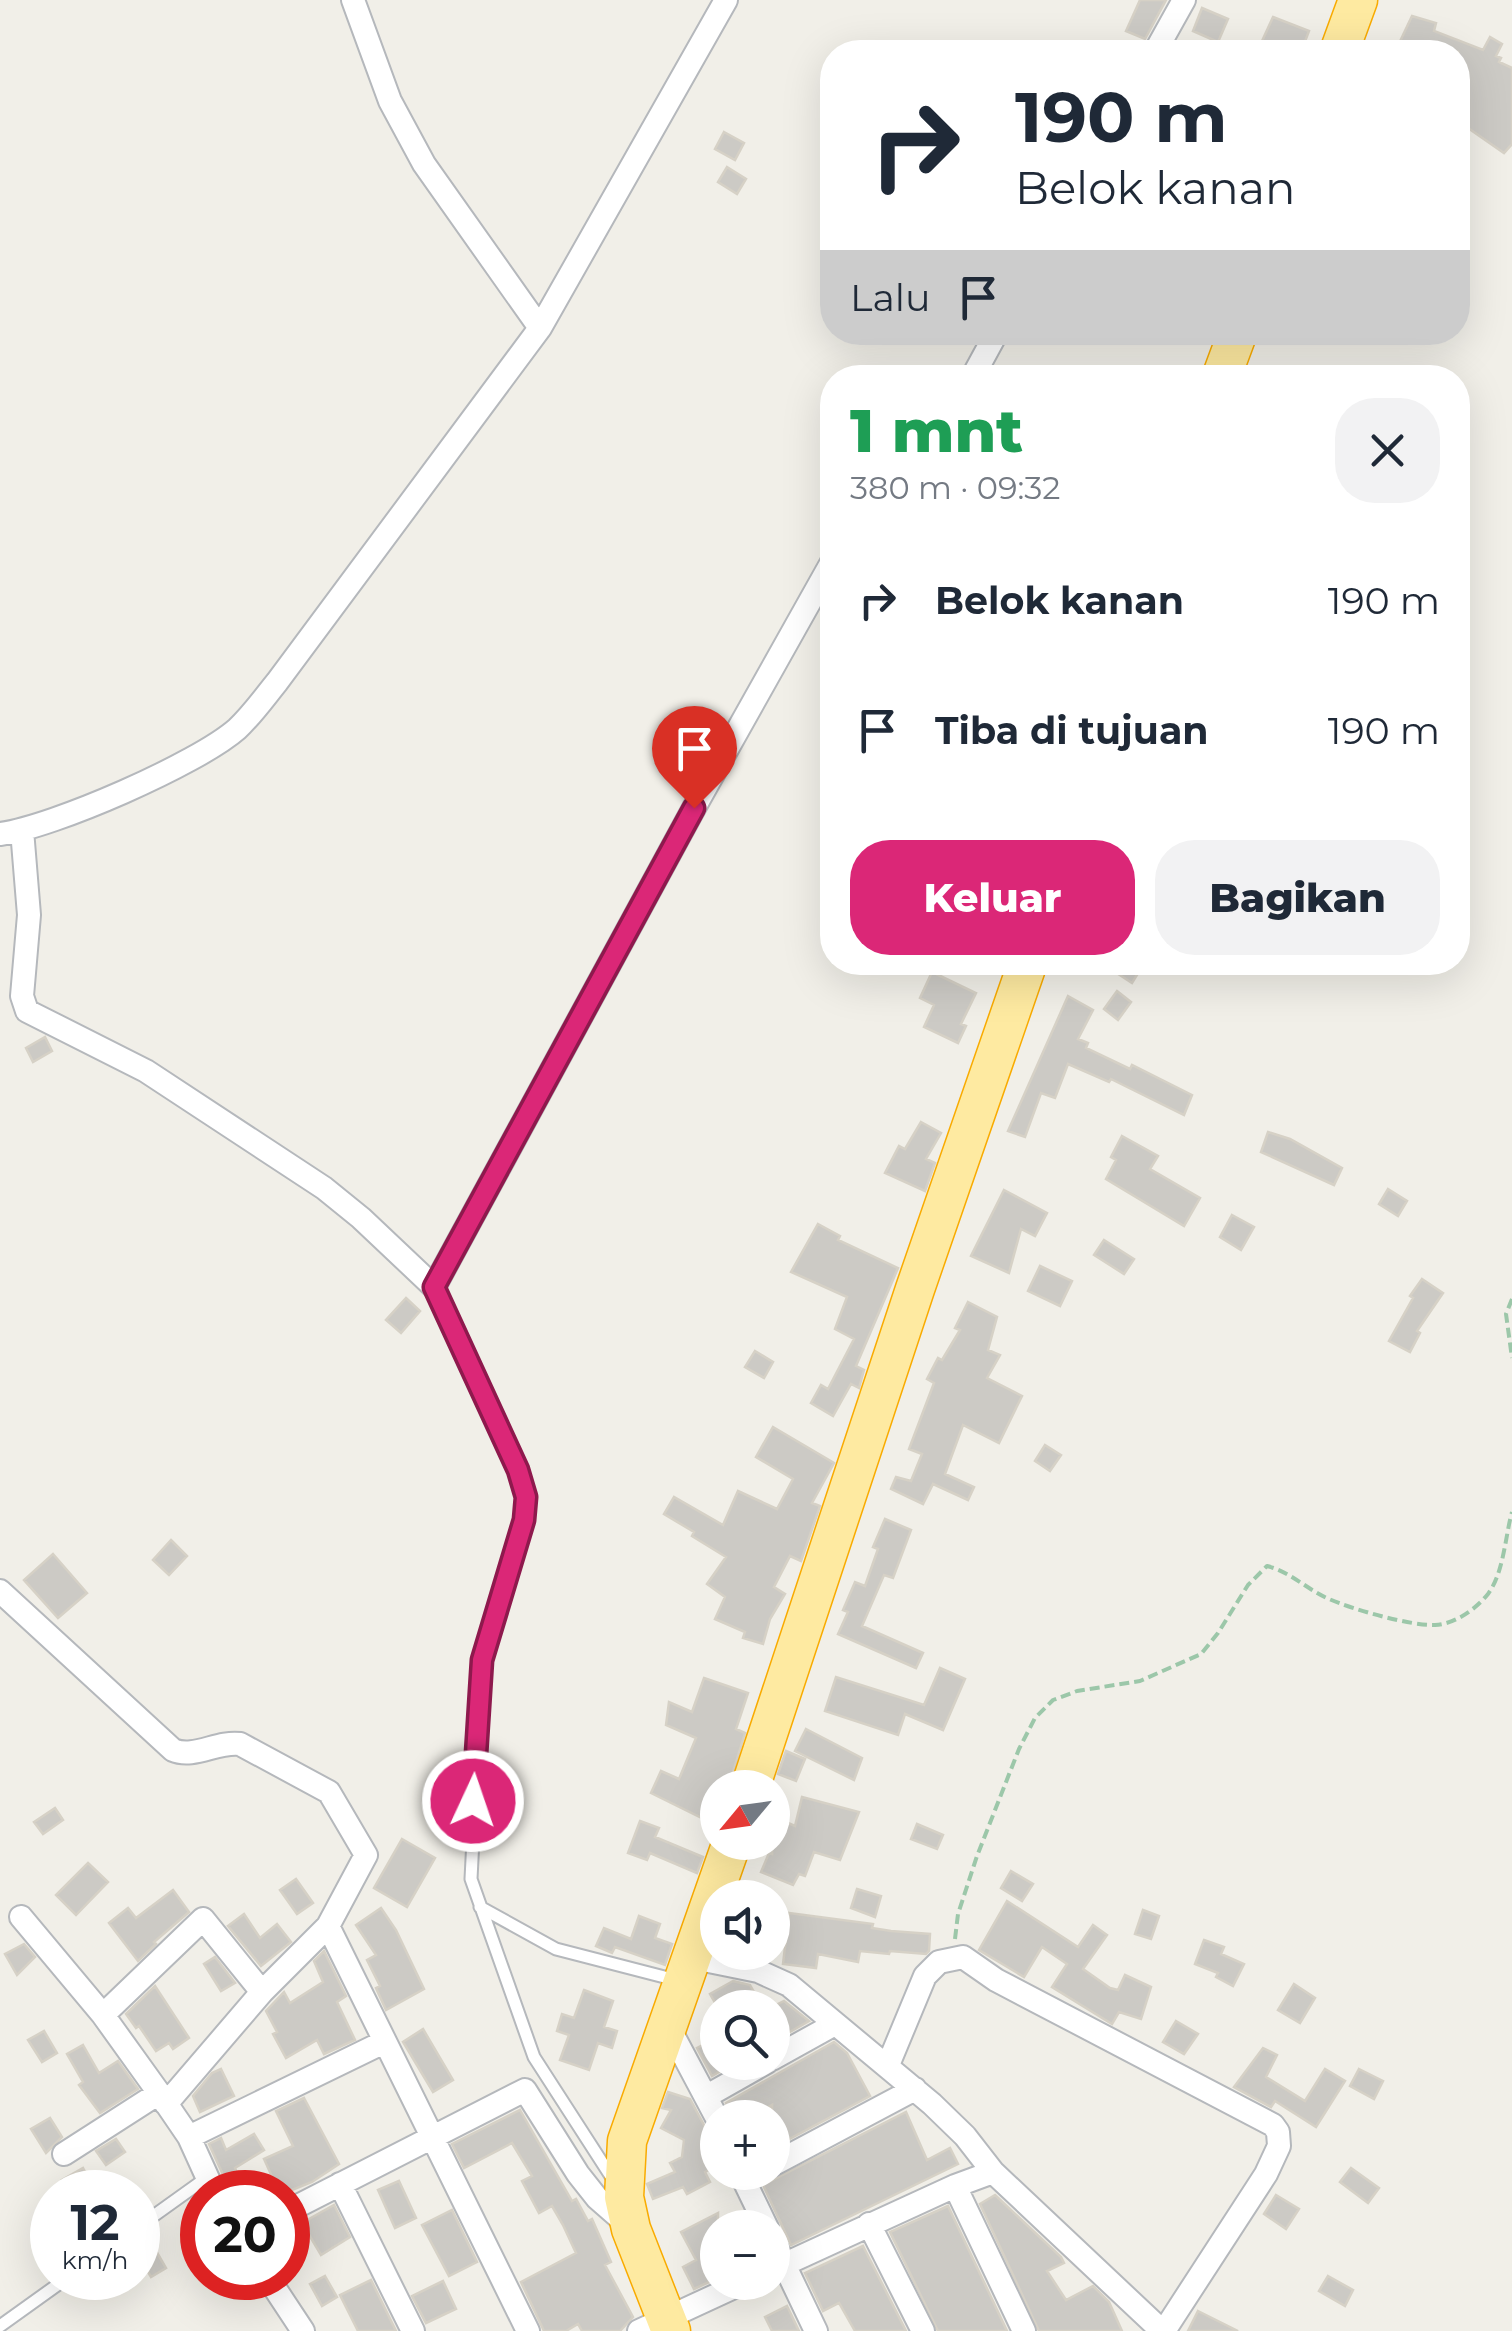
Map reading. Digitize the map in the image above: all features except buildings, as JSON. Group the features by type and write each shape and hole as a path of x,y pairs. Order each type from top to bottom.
{"highway":[{"path":"1343,40 1358,0"},
{"path":"756,1770 1024,975"},
{"path":"659,2327 628,2213 627,2141 726,1860"}],"street":[{"path":"353,0 390,101 424,164 540,328"},
{"path":"726,0 540,328 277,682 235,730 166,771 11,832 29,914 22,996 28,1011 146,1071 324,1188 434,1287 820,583"},
{"path":"1162,40 1184,0"},
{"path":"0,1592 173,1750 186,1754 236,1743 329,1792 366,1855 328,1926 163,2098 64,2154"},
{"path":"21,1916 103,2015 163,2098 189,2136 203,2170"},
{"path":"103,2015 203,1919 262,1992"},
{"path":"328,1926 528,2331"},
{"path":"689,1970 758,1971 789,1985 916,2088 993,2172 1163,2331 1266,2174 1279,2146 1278,2132 1266,2120 996,1980 963,1957 946,1958 925,1976 888,2065"},
{"path":"667,2024 709,2100"},
{"path":"790,2050 835,2024"},
{"path":"189,2136 384,2042"},
{"path":"707,2096 736,2080"},
{"path":"790,2154 916,2088"},
{"path":"310,2200 525,2090 578,2174 598,2198 628,2213"},
{"path":"790,2262 993,2172"},
{"path":"340,2184 412,2331"},
{"path":"955,2186 1024,2331"},
{"path":"869,2224 924,2331"},
{"path":"790,2286 816,2331"},
{"path":"283,2300 303,2331"},
{"path":"659,2327 711,2300"}],"lane":[{"path":"434,1287 518,1470 526,1497 524,1520 482,1660 470,1867 480,1907 534,2058 628,2213"},
{"path":"480,1907 556,1949 689,1970"},
{"path":"0,2326 36,2300"}],"path":[{"path":"1512,1299 1506,1314 1512,1358"},
{"path":"963,1957 954,1942 958,1914 977,1856 1019,1749 1036,1718 1052,1700 1077,1691 1140,1680 1201,1654 1248,1585 1267,1566 1286,1571 1329,1599 1365,1611 1437,1626 1467,1614 1489,1593 1494,1582 1512,1512"}],"route":[{"path":"473,1801 482,1660 524,1520 526,1497 518,1470 434,1287 694,808"}]}
